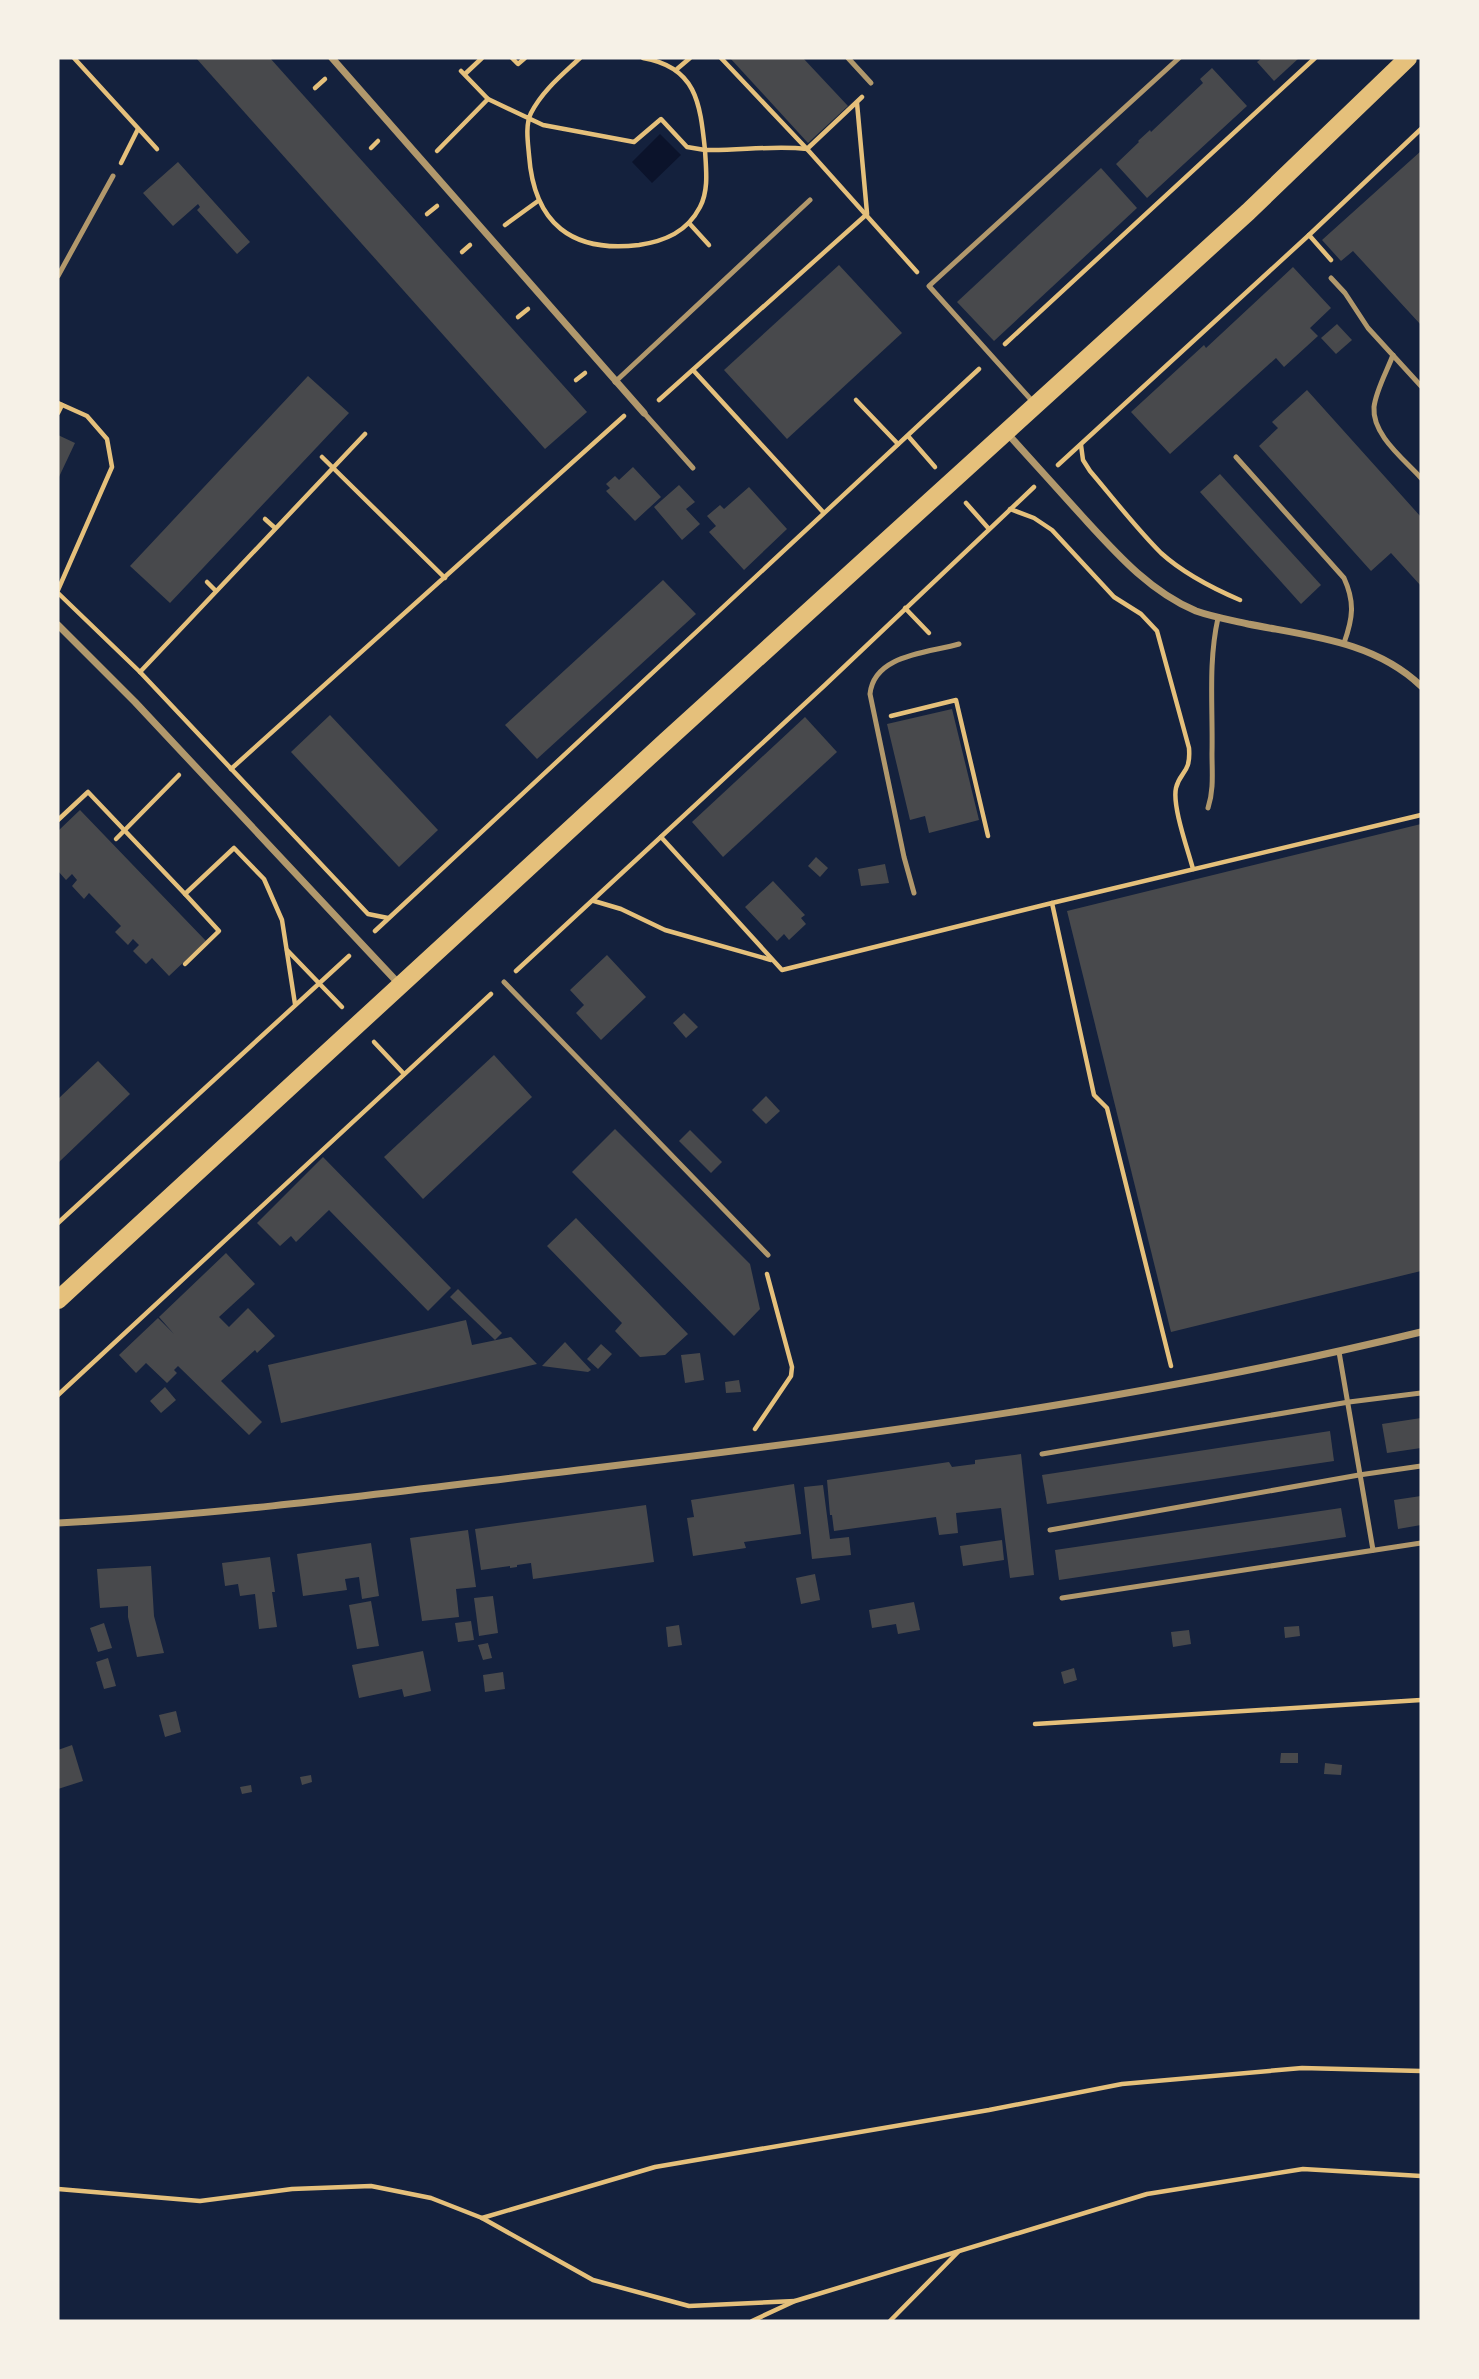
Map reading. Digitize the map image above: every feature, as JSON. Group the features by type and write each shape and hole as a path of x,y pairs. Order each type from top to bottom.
{"main road":[{"path":"58,1300 1248,212 1408,58"}],"street":[{"path":"332,58 644,414"},
{"path":"1007,433 1137,573 1178,602 1218,618 1344,643 1383,658 1408,673 1421,686"},
{"path":"58,625 191,761 401,985"},
{"path":"58,1524 236,1511 741,1450 964,1419 1175,1385 1339,1352 1421,1332"}],"lane":[{"path":"848,58 871,83"},
{"path":"1037,405 929,286 1179,58"},
{"path":"58,276 113,176"},
{"path":"615,382 810,200"},
{"path":"1331,278 1345,293 1368,328 1421,386"},
{"path":"1393,355 1374,405 1376,421 1383,436 1421,478"},
{"path":"644,414 692,468"},
{"path":"1236,457 1344,578 1352,599 1353,611 1344,643"},
{"path":"1208,808 1212,796 1211,665 1218,618"},
{"path":"914,893 870,694 871,685 883,669 905,658 959,644"},
{"path":"504,982 768,1255"},
{"path":"1339,1352 1373,1550"},
{"path":"1042,1454 1349,1402 1421,1393"},
{"path":"1050,1530 1421,1466"},
{"path":"1062,1598 1421,1543"}],"path":[{"path":"74,58 157,149"},
{"path":"482,58 463,73 488,99 530,116 543,125 634,142 661,119 687,147 737,151 781,146 807,149 857,102 867,214"},
{"path":"512,58 518,64 525,58"},
{"path":"580,58 547,89 530,116 527,139 530,167 538,201 547,215 570,236 592,245 618,247 655,243 671,237 688,223 701,205 705,191 705,150 694,91 677,69 643,58"},
{"path":"677,69 690,58"},
{"path":"721,58 867,214 929,286"},
{"path":"58,1223 1315,58"},
{"path":"315,88 325,79"},
{"path":"425,163 488,99"},
{"path":"113,176 138,129"},
{"path":"58,1395 594,901 1010,509 1421,129"},
{"path":"371,148 379,140"},
{"path":"427,214 437,206"},
{"path":"231,769 624,416 644,414 867,214"},
{"path":"688,223 709,245"},
{"path":"1309,235 1336,265 1331,278"},
{"path":"518,317 528,308"},
{"path":"693,370 823,512"},
{"path":"576,380 586,373"},
{"path":"856,400 898,444"},
{"path":"58,413 60,404 87,416 107,439 112,467 58,591 140,672 368,914 389,918"},
{"path":"140,672 365,434"},
{"path":"1081,445 1083,460 1090,471 1162,554 1207,584 1241,600"},
{"path":"322,457 445,578"},
{"path":"1010,509 1052,530 1114,597 1141,614 1157,631 1189,748 1190,760 1186,772 1176,786 1175,800 1193,869"},
{"path":"265,519 275,528"},
{"path":"207,582 216,591"},
{"path":"876,719 956,700 988,836"},
{"path":"116,839 191,761"},
{"path":"58,820 88,792 219,931 186,964"},
{"path":"661,837 782,970 1421,815"},
{"path":"185,894 234,848 264,879 282,920 295,1005"},
{"path":"594,901 621,909 665,930 772,960"},
{"path":"1052,903 1094,1095 1107,1108 1175,1385"},
{"path":"741,1450 791,1377 792,1367 785,1330 760,1246"},
{"path":"1035,1724 1421,1700"},
{"path":"482,2218 655,2167 989,2110 1122,2084 1302,2068 1421,2071"},
{"path":"752,2321 795,2301 1147,2194 1303,2169 1421,2176"},
{"path":"58,2189 200,2202 292,2189 371,2186 431,2198 482,2218 593,2280 677,2303 689,2306 795,2301"},
{"path":"890,2321 958,2252"}],"water":[{"path":"660,134 681,155 652,183 632,162"}],"building":[{"path":"196,58 270,58 587,412 545,449"},
{"path":"730,58 803,58 848,106 808,143"},
{"path":"1262,58 1299,58 1274,81 1257,62"},
{"path":"1212,68 1247,106 1147,198 1116,164 1203,83 1200,79"},
{"path":"1421,151 1421,325 1353,251 1341,261 1322,240"},
{"path":"178,162 250,242 237,254 197,210 200,207 198,204 173,226 143,193"},
{"path":"1101,168 1137,208 994,341 957,302"},
{"path":"839,265 902,333 787,439 724,370"},
{"path":"1293,267 1331,308 1310,328 1318,336 1284,367 1276,358 1170,454 1131,412 1204,345 1206,348"},
{"path":"1337,324 1352,340 1336,354 1321,338"},
{"path":"308,376 349,413 170,603 130,566"},
{"path":"1307,390 1421,517 1421,586 1391,553 1371,571 1259,446 1278,428 1272,422"},
{"path":"58,435 75,443 58,479"},
{"path":"633,467 661,497 635,521 606,491 610,488 606,484 615,476 619,480"},
{"path":"1220,474 1321,585 1301,604 1200,492"},
{"path":"679,485 695,502 686,509 700,524 682,540 654,507"},
{"path":"749,487 787,529 744,570 709,532 716,526 707,516 720,505 724,509"},
{"path":"663,580 696,614 537,759 505,725"},
{"path":"952,709 979,820 929,833 925,816 910,820 887,724"},
{"path":"330,715 438,830 399,867 291,752"},
{"path":"805,717 837,752 723,857 692,822"},
{"path":"80,810 206,941 169,976 152,958 146,964 133,951 139,945 133,939 128,945 115,932 121,926 89,893 84,899 72,886 77,880 72,874 66,880 58,871 58,831"},
{"path":"1421,824 1421,1271 1171,1332 1067,911"},
{"path":"816,857 828,868 820,877 808,866"},
{"path":"885,864 889,883 861,886 858,869"},
{"path":"773,881 805,915 801,918 806,924 789,940 784,934 777,941 745,907"},
{"path":"607,955 646,997 601,1040 576,1013 584,1005 570,990"},
{"path":"684,1013 698,1027 686,1038 673,1023"},
{"path":"494,1055 532,1097 423,1199 384,1157"},
{"path":"98,1061 130,1094 58,1163 58,1099"},
{"path":"766,1096 780,1111 766,1124 752,1110"},
{"path":"615,1129 750,1264 760,1309 734,1336 572,1172"},
{"path":"690,1130 722,1162 711,1173 679,1141"},
{"path":"323,1157 451,1288 428,1311 329,1210 296,1242 291,1236 280,1246 257,1223"},
{"path":"576,1218 688,1334 665,1355 640,1357 615,1331 622,1323 547,1246"},
{"path":"226,1253 255,1284 219,1317 229,1327 248,1308 275,1336 221,1381 262,1422 249,1435 178,1366 174,1370 177,1373 167,1383 146,1363 136,1373 119,1355 158,1318 174,1334 159,1317"},
{"path":"458,1289 502,1333 495,1340 450,1297"},
{"path":"466,1320 472,1345 511,1337 537,1364 281,1423 268,1365"},
{"path":"565,1342 591,1370 588,1372 542,1366"},
{"path":"601,1344 612,1354 598,1369 587,1359"},
{"path":"700,1353 704,1380 685,1383 681,1355"},
{"path":"739,1380 741,1392 726,1393 725,1382"},
{"path":"165,1387 176,1400 161,1413 150,1401"},
{"path":"1421,1418 1421,1448 1387,1453 1382,1424"},
{"path":"1330,1431 1334,1461 1047,1504 1042,1475"},
{"path":"1021,1454 1034,1575 1010,1578 1001,1508 956,1513 958,1533 939,1535 936,1517 834,1531 827,1480 949,1462 952,1467 975,1464 975,1460"},
{"path":"794,1484 801,1534 744,1542 746,1548 693,1556 687,1518 694,1517 691,1500"},
{"path":"823,1485 830,1539 849,1537 851,1555 812,1559 804,1487"},
{"path":"1421,1496 1421,1525 1398,1529 1394,1500"},
{"path":"646,1505 654,1562 533,1579 531,1563 481,1570 475,1529"},
{"path":"1341,1508 1346,1537 1059,1580 1055,1550"},
{"path":"468,1530 476,1587 456,1589 459,1617 422,1621 410,1538"},
{"path":"1002,1540 1004,1560 963,1566 960,1546"},
{"path":"371,1543 379,1596 362,1599 359,1577 345,1579 347,1590 303,1596 297,1554"},
{"path":"270,1557 277,1627 259,1629 255,1594 240,1596 238,1584 225,1586 222,1563"},
{"path":"151,1566 154,1616 164,1653 137,1657 128,1606 100,1608 97,1569"},
{"path":"815,1574 820,1600 801,1604 796,1578"},
{"path":"493,1596 498,1633 479,1636 474,1598"},
{"path":"371,1601 379,1646 357,1649 349,1605"},
{"path":"914,1602 920,1630 898,1634 896,1624 872,1628 869,1610"},
{"path":"471,1621 474,1640 458,1642 455,1623"},
{"path":"104,1623 112,1648 98,1652 90,1628"},
{"path":"679,1625 682,1645 668,1647 666,1627"},
{"path":"1299,1626 1300,1636 1285,1638 1284,1627"},
{"path":"1189,1630 1191,1644 1173,1647 1171,1632"},
{"path":"488,1643 492,1658 483,1660 478,1645"},
{"path":"423,1651 431,1691 404,1697 402,1689 359,1698 352,1665"},
{"path":"108,1658 116,1686 104,1689 96,1662"},
{"path":"1074,1668 1077,1680 1064,1684 1061,1672"},
{"path":"503,1672 505,1689 485,1692 483,1675"},
{"path":"176,1711 181,1732 165,1737 159,1715"},
{"path":"72,1745 83,1781 58,1789 58,1750"},
{"path":"1281,1753 1298,1753 1298,1763 1280,1763"},
{"path":"1325,1763 1342,1765 1341,1775 1324,1774"},
{"path":"311,1775 312,1782 302,1785 300,1777"},
{"path":"251,1785 252,1792 242,1794 240,1787"}]}
